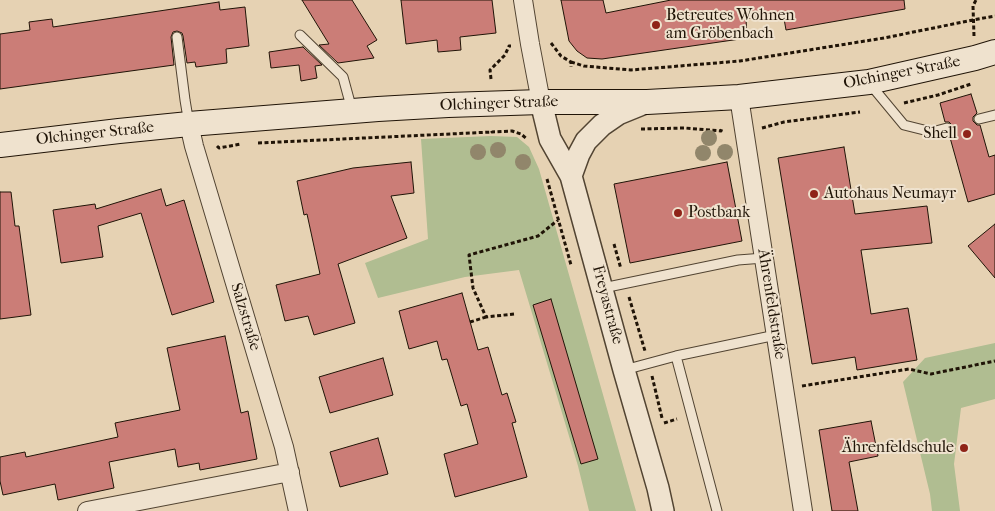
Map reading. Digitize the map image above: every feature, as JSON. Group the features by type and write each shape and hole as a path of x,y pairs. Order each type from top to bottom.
{"main road":[{"name":"Olchinger Straße","path":"0,146 189,124 352,111 448,105 541,102 647,102 739,97 868,82 985,55"}],"street":[{"path":"523,0 541,102"},
{"name":"Ährenfeldstraße","path":"739,97 803,511"},
{"name":"Freyastraße","path":"541,102 550,139 572,176 663,511"},
{"path":"572,176 579,154 586,141 602,125 618,114 647,102"},
{"name":"Salzstraße","path":"189,124 284,447 298,511"},
{"path":"87,511 290,472"}],"lane":[{"path":"300,35 344,77 352,111"},
{"path":"177,37 184,100 189,124"},
{"path":"868,82 904,125 932,132 947,128"},
{"path":"979,119 995,115"},
{"path":"602,288 738,260 764,258"},
{"path":"624,370 676,356 776,334"},
{"path":"676,356 717,511"}],"path":[{"path":"976,0 973,6 973,20 985,55"},
{"path":"546,42 550,42 562,56 571,62 584,66 631,70 740,61 884,38 995,16"},
{"path":"491,79 490,70 505,55 509,46 515,45"},
{"path":"571,62 571,67"},
{"path":"900,104 976,82"},
{"path":"763,128 784,122 860,112"},
{"path":"637,129 685,128 721,131 722,128"},
{"path":"253,144 492,129 512,131 530,140"},
{"path":"217,146 219,148 243,144"},
{"path":"486,317 473,288 469,255 538,236 558,220"},
{"path":"612,237 666,432"},
{"path":"470,322 486,317 514,314"},
{"path":"784,389 909,369 930,374 995,361"}],"green space":[{"path":"491,136 517,137 529,147 539,169 636,511 589,511 578,466 519,270 465,277 378,298 365,263 428,239 421,139"},
{"path":"995,343 995,399 961,408 954,464 960,511 932,511 930,494 903,382 925,358"}],"building":[{"path":"302,0 352,0 377,40 367,46 374,58 338,63 319,45 329,44"},
{"path":"401,0 492,0 496,33 460,37 461,50 438,52 437,40 406,44"},
{"name":"Betreutes Wohnen am Gröbenbach","path":"561,0 603,0 606,13 671,0 904,0 905,9 786,30 783,13 746,19 747,38 602,59 587,58 577,51 569,41"},
{"path":"219,2 220,10 245,7 249,46 226,49 227,63 196,67 195,62 187,63 183,36 182,33 177,31 173,32 171,37 174,65 0,89 0,34 30,30 29,22 52,19 53,27"},
{"path":"303,47 322,65 315,66 317,78 301,81 299,65 271,68 269,52"},
{"path":"971,94 977,113 973,117 973,121 980,125 989,157 995,155 995,194 968,202 949,134 953,130 953,126 949,122 945,122 940,103"},
{"path":"844,147 855,214 927,206 932,243 861,250 871,314 908,308 917,360 857,370 855,357 812,364 778,158"},
{"path":"411,162 414,193 391,196 407,238 338,264 355,323 314,335 308,316 285,321 276,285 320,274 307,214 304,215 297,181 353,168"},
{"name":"Postbank","path":"727,162 742,241 630,263 614,184"},
{"path":"161,189 166,206 184,200 214,302 172,315 141,213 98,226 103,257 61,263 53,210 95,204 96,209"},
{"path":"0,192 11,192 15,226 19,226 31,315 0,319"},
{"path":"995,224 995,278 968,246"},
{"path":"462,293 478,350 488,347 502,395 507,393 516,422 512,423 527,477 455,497 444,454 478,444 467,404 461,406 447,359 442,360 437,341 409,349 399,311"},
{"path":"551,299 598,459 581,464 533,305"},
{"path":"225,336 241,413 248,411 257,459 200,470 199,463 178,467 175,449 109,462 114,488 58,500 55,484 3,495 0,481 0,457 25,452 26,457 118,437 115,423 180,410 167,348"},
{"path":"383,358 393,395 330,413 319,377"},
{"path":"871,421 878,456 849,462 858,511 832,511 819,430"},
{"path":"378,438 388,474 340,487 330,452"}],"place":[{"name":"Betreutes Wohnen am Gröbenbach","path":"656,25"},
{"name":"Shell","path":"967,134"},
{"name":"Autohaus Neumayr","path":"814,194"},
{"name":"Postbank","path":"678,213"},
{"name":"Ährenfeldschule","path":"964,448"}]}
